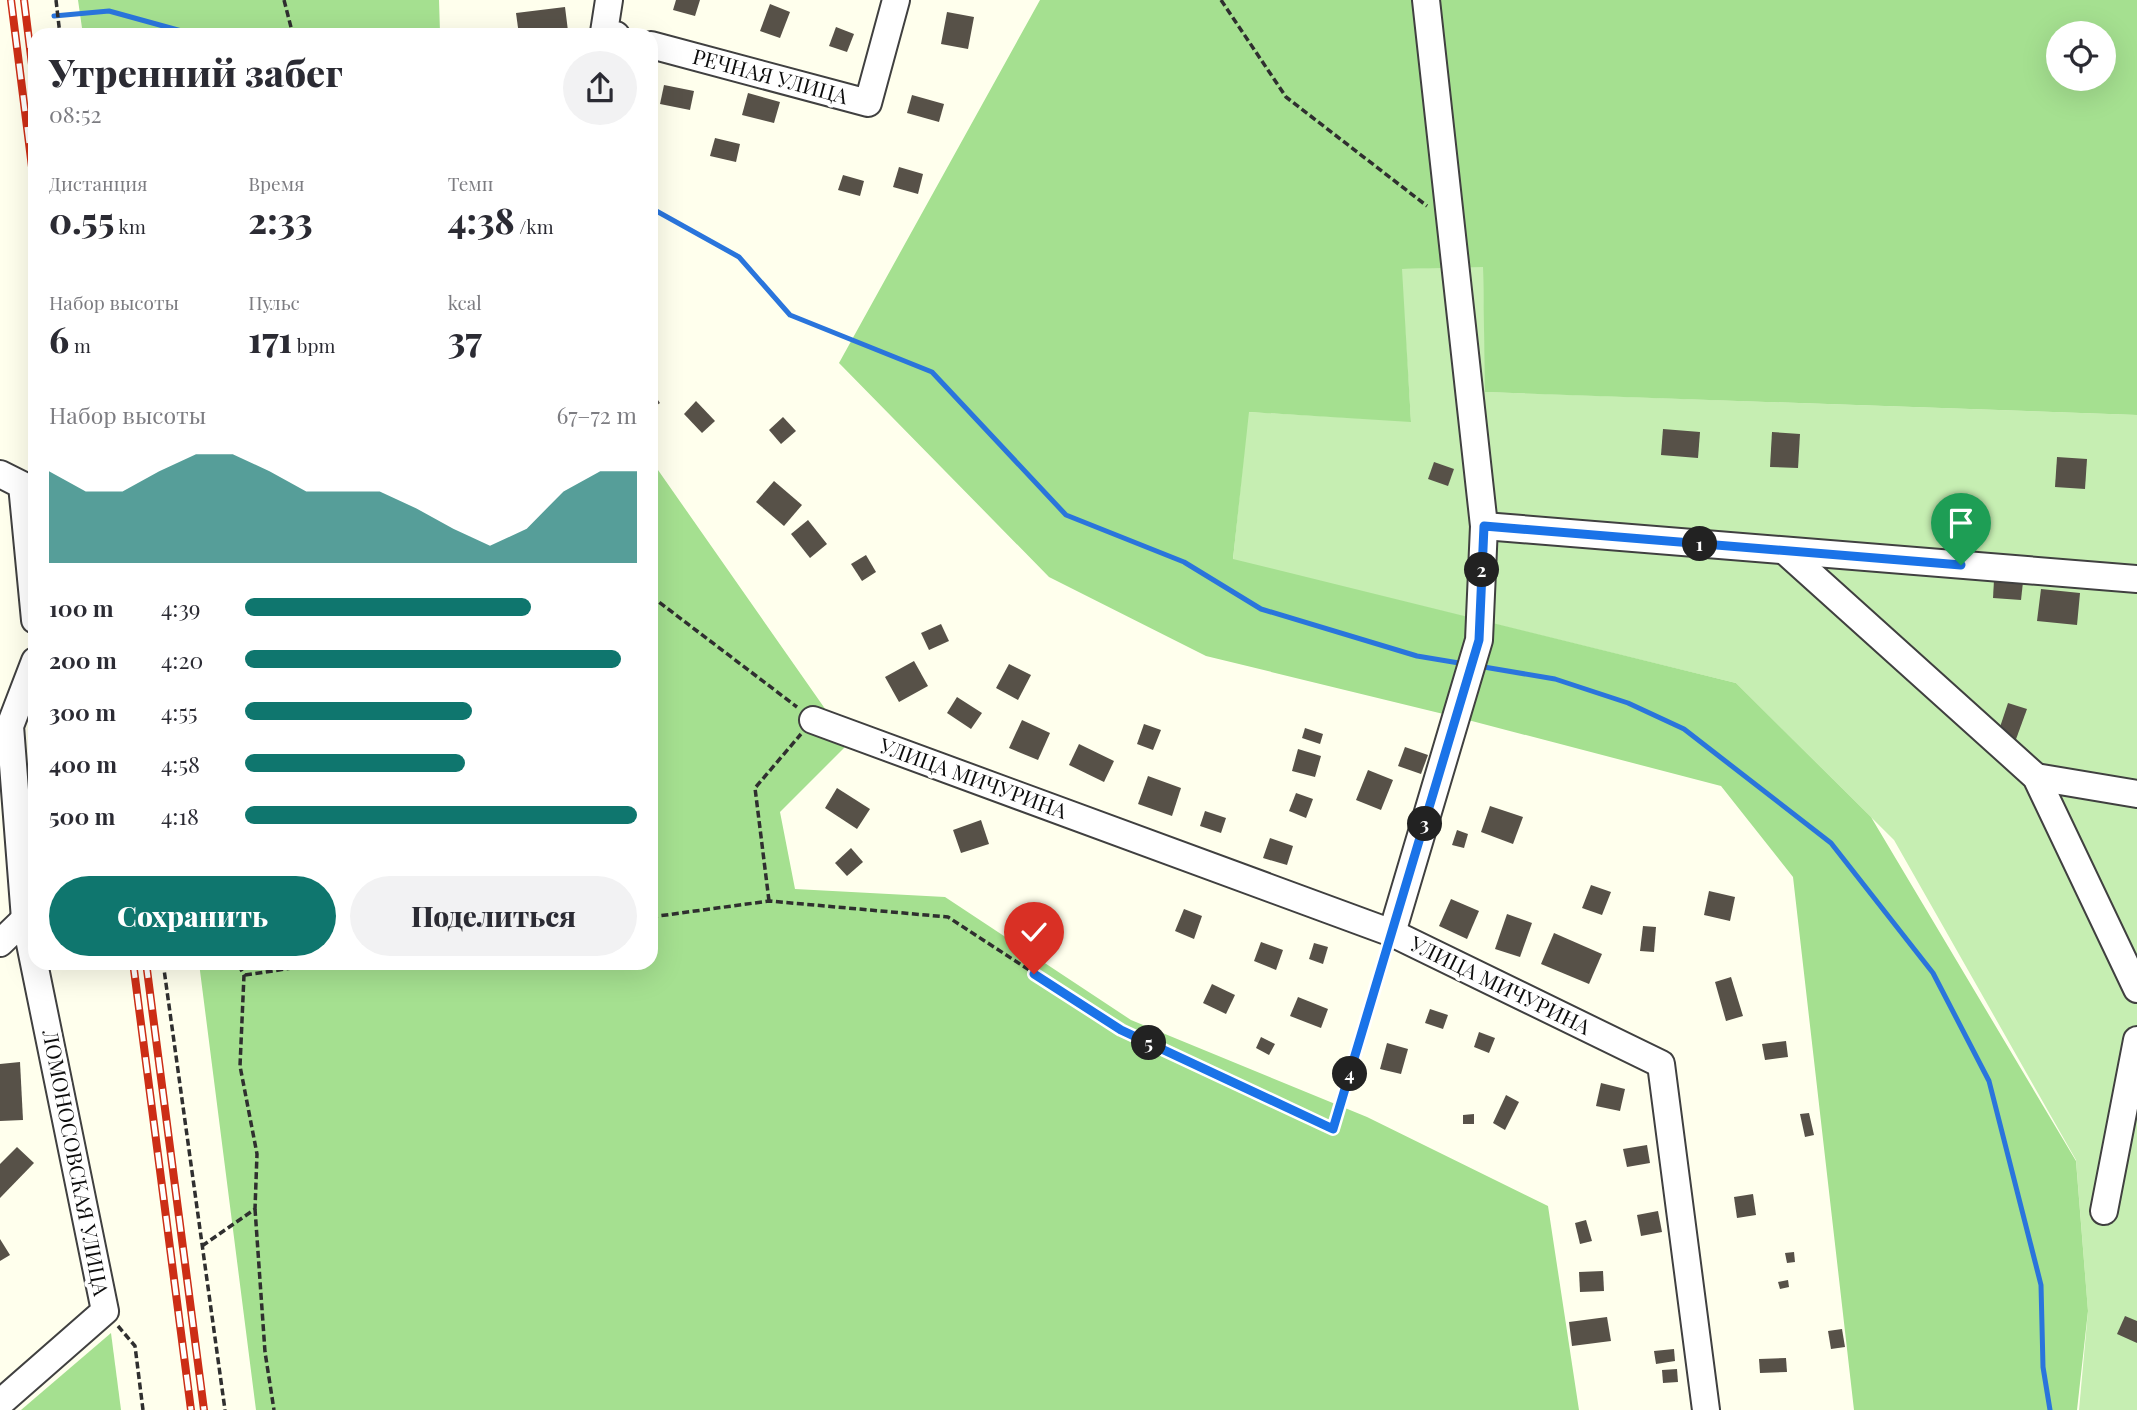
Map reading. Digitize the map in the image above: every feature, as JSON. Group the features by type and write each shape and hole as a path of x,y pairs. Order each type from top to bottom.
{"street":[{"path":"608,28 609,0"},
{"name":"РЕЧНАЯ УЛИЦА","path":"658,46 868,103 896,0"},
{"path":"1392,933 1479,640 1484,526 1426,0"},
{"path":"0,474 22,485 28,547"},
{"path":"1484,526 2137,579"},
{"path":"1785,551 2036,777 2137,989"},
{"name":"ЛОМОНОСОВСКАЯ УЛИЦА","path":"28,679 10,726 28,934"},
{"name":"УЛИЦА МИЧУРИНА","path":"813,720 1392,933 1661,1064 1706,1410"},
{"path":"2036,777 2137,794"},
{"path":"0,943 25,919"},
{"name":"ЛОМОНОСОВСКАЯ УЛИЦА","path":"0,1403 105,1311 35,970"},
{"path":"2104,1211 2137,1041"}],"path":[{"path":"56,0 59,28"},
{"path":"284,0 291,28"},
{"path":"1221,0 1286,97 1450,223"},
{"path":"658,601 813,720 755,788 769,901"},
{"path":"658,916 769,901 948,917 1121,1030 1333,1129 1392,933"},
{"path":"164,970 225,1410"},
{"path":"241,970 244,975 240,1066 257,1154 255,1209 265,1352 274,1410"},
{"path":"244,975 278,970"},
{"path":"202,1246 255,1209"},
{"path":"105,1311 135,1346 143,1410"}],"green space":[{"path":"78,0 439,0 440,28 82,28"},
{"path":"1040,0 2137,0 2137,415 1485,392 1483,267 1402,269 1411,422 1249,412 1233,559 1736,683 1871,817 2076,1161 2088,1311 2077,1410 1854,1410 1793,877 1721,786 1206,656 1049,577 839,363"},
{"path":"1483,266 1486,392 2137,415 2137,1410 2079,1410 2088,1311 2076,1160 1894,840 1736,683 1233,560 1248,412 1411,421 1401,269"},
{"path":"658,470 849,743 780,812 795,889 945,897 1131,1020 1367,1117 1548,1206 1579,1410 256,1410 200,970 658,970"},
{"path":"111,1333 121,1410 21,1410"}],"building":[{"path":"676,0 700,0 695,16 673,10"},
{"path":"770,4 790,12 780,38 760,31"},
{"path":"565,7 568,28 518,28 516,13"},
{"path":"947,12 974,17 968,49 941,44"},
{"path":"836,27 854,34 847,52 829,46"},
{"path":"664,85 694,91 690,110 660,104"},
{"path":"748,93 780,102 774,123 742,115"},
{"path":"912,95 944,104 939,122 907,113"},
{"path":"715,138 740,144 736,162 710,156"},
{"path":"899,167 923,174 918,194 893,187"},
{"path":"843,175 864,181 860,196 838,190"},
{"path":"696,401 715,421 702,433 684,414"},
{"path":"783,417 796,431 781,444 769,430"},
{"path":"1663,429 1700,432 1698,458 1661,455"},
{"path":"1772,432 1800,434 1798,468 1770,467"},
{"path":"2057,457 2087,459 2085,489 2055,487"},
{"path":"1434,462 1454,469 1448,486 1428,479"},
{"path":"774,481 802,505 784,526 756,502"},
{"path":"808,520 827,544 810,558 791,534"},
{"path":"866,555 876,572 862,581 851,564"},
{"path":"1994,580 2023,582 2021,600 1993,598"},
{"path":"2041,589 2080,593 2077,625 2037,621"},
{"path":"941,624 949,641 929,650 921,633"},
{"path":"914,661 928,686 899,702 885,677"},
{"path":"1009,664 1031,675 1018,700 996,688"},
{"path":"957,697 982,713 971,729 947,713"},
{"path":"2008,703 2027,709 2015,742 1997,736"},
{"path":"1022,720 1050,733 1038,760 1009,748"},
{"path":"1144,724 1161,730 1153,750 1137,744"},
{"path":"1305,728 1323,734 1320,744 1302,738"},
{"path":"1079,744 1114,761 1104,782 1069,765"},
{"path":"1405,747 1428,755 1421,774 1398,766"},
{"path":"1298,749 1321,756 1315,777 1292,771"},
{"path":"1368,770 1393,780 1381,810 1356,800"},
{"path":"1148,776 1181,788 1172,816 1138,804"},
{"path":"837,788 870,809 857,829 825,808"},
{"path":"1296,793 1313,799 1306,818 1289,811"},
{"path":"1490,806 1523,817 1513,844 1481,832"},
{"path":"1205,811 1226,818 1221,833 1200,826"},
{"path":"981,820 989,844 961,853 953,830"},
{"path":"1457,830 1468,834 1464,848 1452,845"},
{"path":"1270,838 1293,846 1287,865 1263,858"},
{"path":"851,848 863,862 847,876 835,863"},
{"path":"1591,885 1611,892 1602,915 1582,908"},
{"path":"1709,891 1735,897 1730,921 1704,915"},
{"path":"1451,899 1479,911 1467,939 1439,926"},
{"path":"1184,909 1202,916 1194,939 1175,931"},
{"path":"1507,914 1532,923 1520,957 1495,949"},
{"path":"1643,926 1656,927 1654,952 1640,951"},
{"path":"1554,933 1602,954 1589,984 1541,964"},
{"path":"1261,942 1283,950 1276,970 1254,961"},
{"path":"1314,943 1328,947 1323,964 1309,959"},
{"path":"1731,977 1743,1016 1726,1021 1715,982"},
{"path":"1212,984 1235,995 1226,1014 1203,1003"},
{"path":"1298,997 1328,1009 1321,1028 1290,1016"},
{"path":"1430,1009 1448,1015 1443,1029 1425,1023"},
{"path":"1479,1032 1495,1038 1489,1053 1474,1047"},
{"path":"1261,1037 1275,1044 1269,1055 1256,1048"},
{"path":"1786,1041 1788,1057 1765,1060 1762,1044"},
{"path":"1387,1043 1408,1049 1401,1074 1380,1069"},
{"path":"20,1062 23,1120 0,1121 0,1064"},
{"path":"1601,1083 1625,1089 1620,1111 1596,1106"},
{"path":"1506,1095 1519,1102 1505,1130 1493,1123"},
{"path":"1809,1113 1814,1135 1805,1137 1800,1114"},
{"path":"1474,1114 1474,1124 1463,1124 1463,1115"},
{"path":"1647,1145 1650,1163 1627,1167 1623,1149"},
{"path":"17,1147 34,1163 0,1198 0,1164"},
{"path":"1753,1194 1756,1215 1737,1218 1734,1197"},
{"path":"1658,1211 1662,1232 1641,1236 1637,1215"},
{"path":"1586,1220 1592,1241 1580,1244 1575,1223"},
{"path":"0,1239 10,1255 0,1261"},
{"path":"1794,1252 1795,1262 1787,1263 1785,1253"},
{"path":"1603,1271 1604,1291 1580,1292 1579,1272"},
{"path":"1788,1280 1789,1287 1780,1289 1778,1282"},
{"path":"2125,1316 2137,1321 2137,1343 2117,1334"},
{"path":"1607,1317 1611,1341 1572,1346 1569,1322"},
{"path":"1842,1329 1845,1347 1831,1349 1828,1331"},
{"path":"1674,1349 1675,1361 1656,1364 1654,1351"},
{"path":"1786,1358 1787,1372 1760,1373 1759,1359"},
{"path":"1677,1369 1678,1382 1663,1383 1662,1370"}],"waterway":[{"path":"54,16 109,11 171,28"},
{"path":"658,212 739,257 790,315 932,372 1066,515 1184,562 1261,609 1417,656 1465,664"},
{"path":"1478,666 1555,679 1628,703 1684,729 1831,843 1933,973 1989,1081 2041,1285 2043,1367 2050,1410"}],"railway":[{"path":"11,0 28,135"},
{"path":"24,0 28,32"},
{"path":"134,970 191,1410"},
{"path":"147,970 204,1410"}],"route":[{"path":"1034,974 1121,1030 1333,1129 1479,640 1484,526 1961,565"}]}
